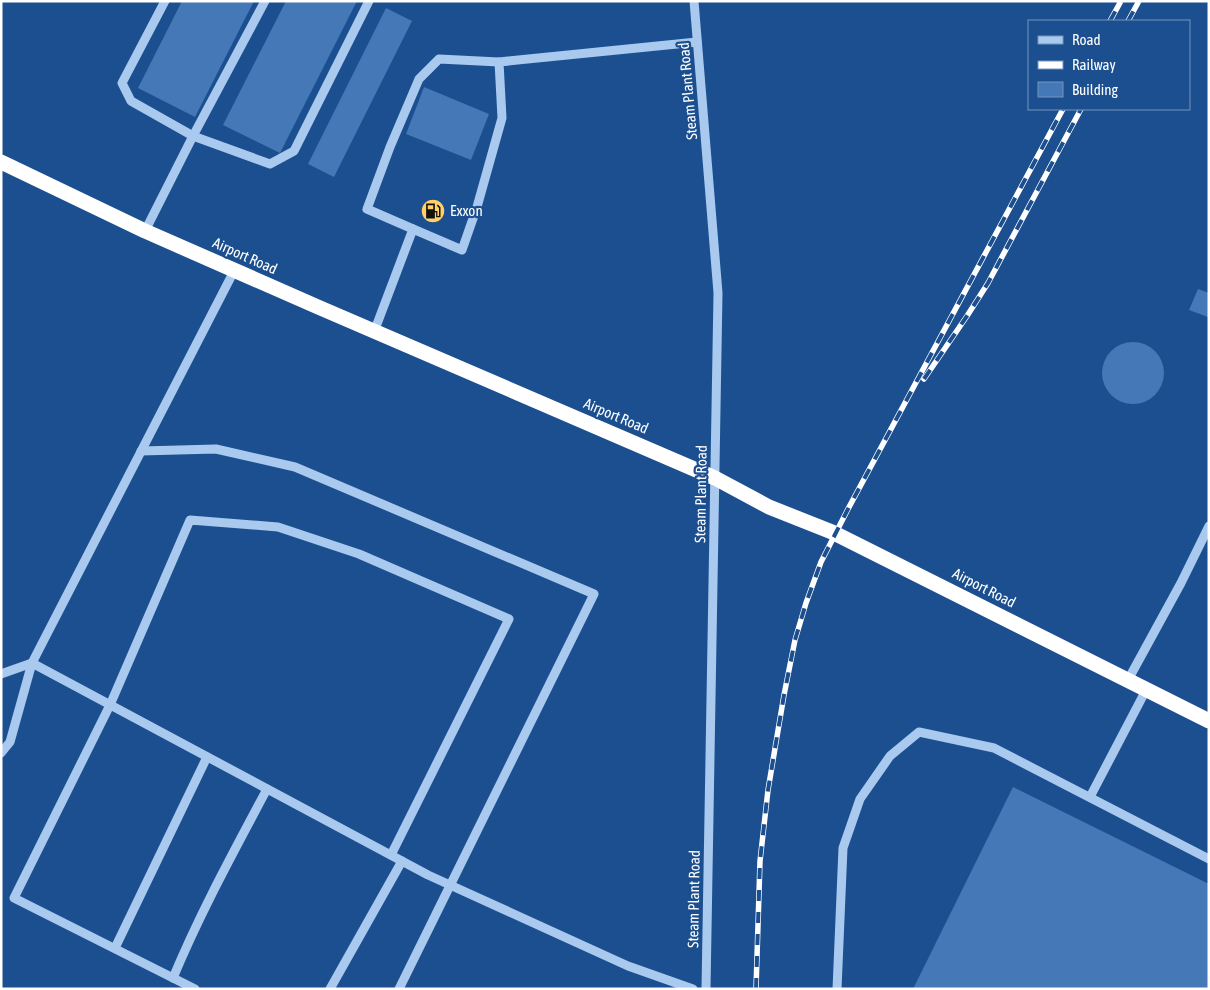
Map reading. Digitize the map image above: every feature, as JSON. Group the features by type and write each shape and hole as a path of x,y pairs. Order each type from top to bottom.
{"highway":[{"name":"Airport Road","path":"1,162 145,231 374,332 715,478 769,507 835,534 1209,721"}],"street":[{"path":"165,1 122,83 131,101 193,136 270,164 294,151 369,1"},
{"path":"145,231 265,1"},
{"name":"Steam Plant Road","path":"694,1 718,293 706,989"},
{"path":"499,62 502,118 477,206 462,250 367,209 390,147 419,79 439,59 499,62 697,42"},
{"path":"374,332 413,229"},
{"path":"1,753 10,742 32,663 234,270"},
{"path":"141,451 216,449 295,468 594,594 399,989"},
{"path":"195,989 14,898 110,705 190,520 278,527 360,554 509,619 391,855"},
{"path":"1128,680 1181,583 1209,526"},
{"path":"1,674 32,663 402,861 628,966 692,989"},
{"path":"1090,797 1146,690"},
{"path":"837,989 843,848 860,799 890,756 919,732 994,748 1209,859"},
{"path":"115,948 207,757"},
{"path":"173,978 218,881 268,789"},
{"path":"330,989 402,861"}],"building":[{"path":"182,1 254,1 195,117 138,88"},
{"path":"286,1 357,1 280,153 223,125"},
{"path":"386,8 412,21 334,177 308,164"},
{"path":"424,87 489,114 471,160 406,134"},
{"path":"1198,289 1209,293 1208,317 1189,310"},
{"path":"1133,342 1145,344 1155,351 1162,361 1164,373 1162,385 1155,395 1145,402 1133,404 1121,402 1111,395 1104,385 1102,373 1104,361 1111,351 1121,344"},
{"path":"1013,787 1209,884 1209,989 913,989"}],"railway":[{"path":"1111,20 1121,1"},
{"path":"1129,20 1139,1"},
{"path":"756,989 760,861 768,790 795,640 806,603 821,562 848,509 1062,110"},
{"path":"924,379 988,283 1080,110"}],"place":[{"name":"Exxon","path":"433,211"}]}
